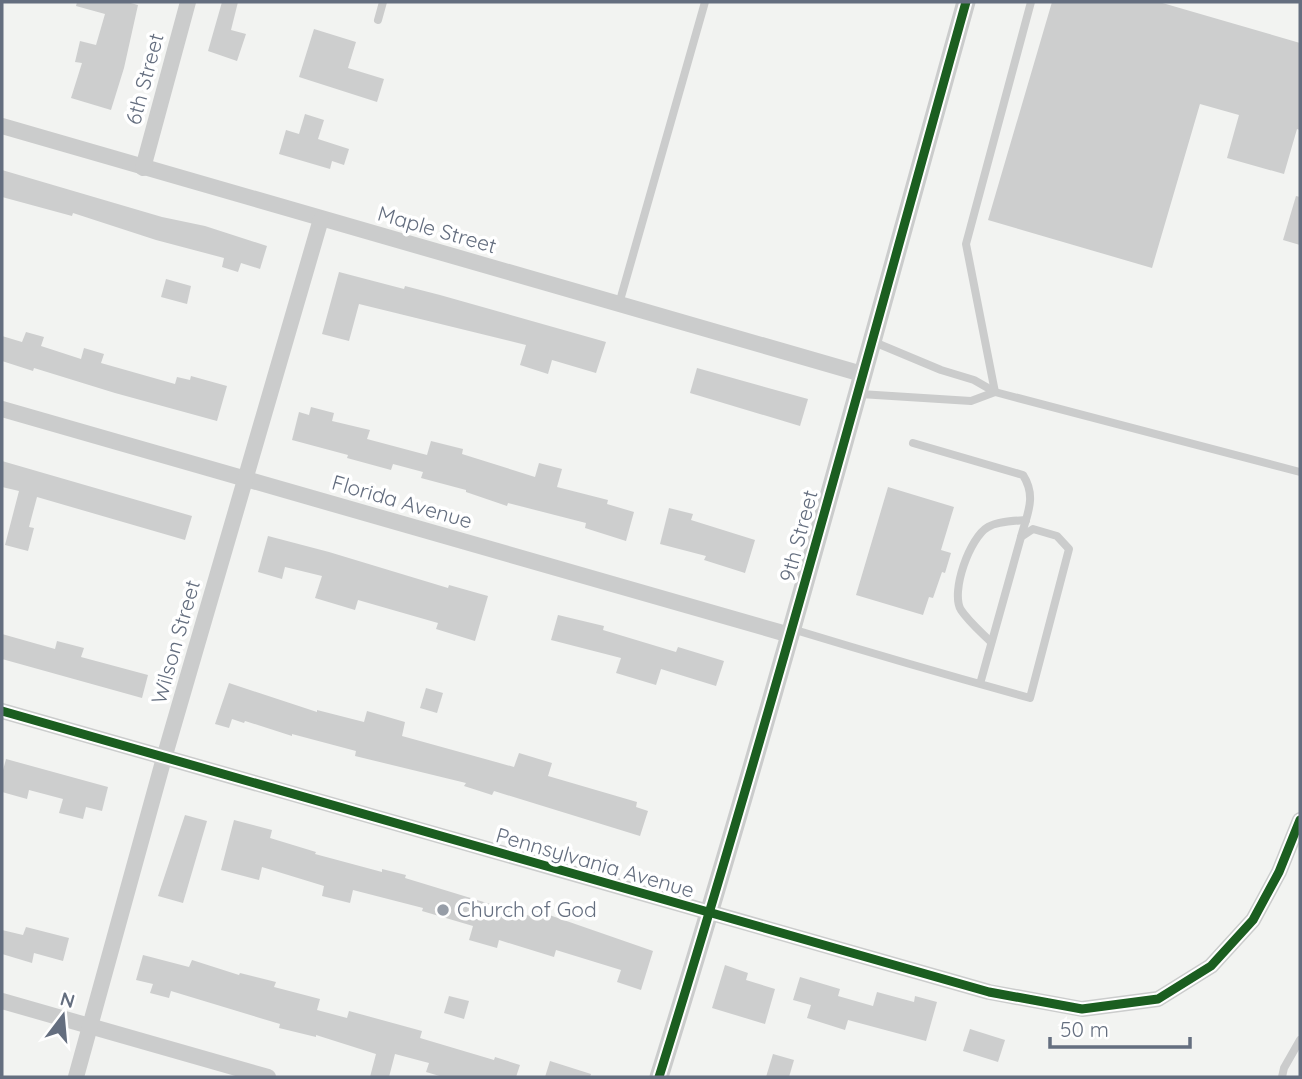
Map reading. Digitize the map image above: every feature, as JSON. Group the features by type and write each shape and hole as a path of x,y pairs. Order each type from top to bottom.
{"street":[{"name":"6th Street","path":"143,168 188,2"},
{"name":"9th Street","path":"659,1077 710,914 791,632 966,2"},
{"name":"Maple Street","path":"2,126 862,373"},
{"name":"Wilson Street","path":"76,1077 164,758 321,219"},
{"name":"Florida Avenue","path":"2,409 791,632"},
{"name":"Pennsylvania Avenue","path":"2,711 989,992 1082,1009 1158,999 1211,966 1253,920 1279,872 1300,820"},
{"path":"2,1001 268,1077"}],"lane":[{"path":"378,20 383,2"},
{"path":"619,304 705,2"},
{"path":"995,392 966,244 1031,2"},
{"path":"871,341 941,370 974,380 995,392 1300,472"},
{"path":"857,393 971,401 995,392"},
{"path":"913,443 1023,475 1029,484 1032,497 980,684"},
{"path":"991,642 961,609 957,598 967,555 976,536 990,525 1026,520"},
{"path":"791,632 1030,698 1069,549 1057,536 1033,529 1021,537"},
{"path":"1282,1077 1284,1068 1300,1040"}],"building":[{"path":"77,2 127,2 138,5 124,68 111,110 71,98 82,63 75,62 80,41 96,45 105,14 76,6"},
{"path":"222,2 238,2 231,30 246,34 237,61 208,51"},
{"path":"1052,2 1159,2 1300,43 1300,130 1297,129 1284,174 1227,158 1239,115 1200,104 1152,268 988,220"},
{"path":"314,29 356,42 348,68 384,79 377,102 299,77"},
{"path":"305,114 324,120 318,139 349,149 344,165 332,161 330,169 279,154 286,130 299,134"},
{"path":"2,170 162,217 205,226 267,246 260,269 241,263 238,272 222,267 224,258 156,240 73,213 72,216 2,197"},
{"path":"1296,196 1300,197 1300,245 1283,240"},
{"path":"339,272 404,289 405,286 440,295 606,342 596,373 552,360 548,374 520,365 526,345 359,304 349,341 322,334"},
{"path":"166,279 191,286 187,304 161,297"},
{"path":"26,332 44,337 41,346 81,359 84,348 104,354 101,363 175,384 177,377 190,380 191,376 227,386 217,421 2,361 2,336 22,342"},
{"path":"697,368 808,399 800,426 690,393"},
{"path":"311,407 334,413 332,421 370,430 367,439 427,455 431,441 463,449 462,454 535,477 539,463 562,469 557,487 608,500 607,504 634,512 626,541 585,528 586,523 508,503 507,506 466,490 421,478 423,472 393,464 391,470 292,440 299,412 309,415"},
{"path":"2,461 192,516 185,540 37,497 29,527 34,528 28,551 5,545 19,491 2,487"},
{"path":"888,487 954,507 941,550 951,553 945,573 942,572 933,598 929,597 923,615 856,595"},
{"path":"669,508 693,514 691,520 755,540 745,573 704,560 706,556 660,544"},
{"path":"268,536 448,588 449,585 488,596 475,641 436,629 438,623 358,600 355,610 315,598 322,576 285,567 282,579 258,572"},
{"path":"558,615 604,626 603,630 676,652 678,647 724,661 716,686 661,669 656,685 616,673 621,658 551,640"},
{"path":"2,634 55,649 57,641 84,648 81,657 148,675 142,698 2,659"},
{"path":"229,683 317,712 364,722 367,711 405,722 402,736 514,767 519,753 552,763 548,776 637,802 636,807 648,811 640,836 494,791 492,795 464,786 466,783 355,756 356,751 292,736 245,721 244,723 232,719 229,728 215,724"},
{"path":"426,688 443,693 437,713 420,708"},
{"path":"6,759 108,787 102,811 86,807 83,819 59,813 63,799 29,790 27,799 2,792 2,774"},
{"path":"185,815 207,821 183,903 158,896"},
{"path":"234,820 272,830 270,838 316,852 315,854 382,872 382,869 406,875 405,878 530,916 532,909 653,951 641,990 617,982 621,970 556,950 554,957 499,940 497,948 469,940 473,926 422,911 423,908 353,890 350,903 322,896 324,886 262,867 259,880 221,870"},
{"path":"26,927 69,938 63,961 34,953 32,963 2,954 2,930 23,935"},
{"path":"143,955 189,967 192,960 239,975 240,973 276,982 274,987 320,999 317,1010 347,1018 349,1011 422,1031 420,1038 520,1065 516,1077 443,1077 426,1072 429,1063 395,1054 389,1077 370,1077 376,1054 316,1035 279,1028 280,1024 171,991 169,998 150,993 153,984 136,980"},
{"path":"725,965 748,973 746,980 775,989 765,1024 712,1008"},
{"path":"800,977 840,989 838,996 873,1006 877,992 914,1002 915,996 937,1002 926,1041 848,1020 845,1030 807,1018 811,1005 793,1000"},
{"path":"449,996 469,1001 464,1019 444,1013"},
{"path":"970,1029 1005,1040 998,1062 963,1051"},
{"path":"773,1054 794,1060 789,1077 766,1077"},
{"path":"550,1061 591,1074 590,1077 545,1077"}],"cycle path":[{"path":"659,1077 779,675 966,2"},
{"path":"2,711 989,992 1082,1009 1158,999 1211,966 1253,920 1279,872 1300,820"}],"place":[{"name":"Church of God","path":"443,910"}]}
